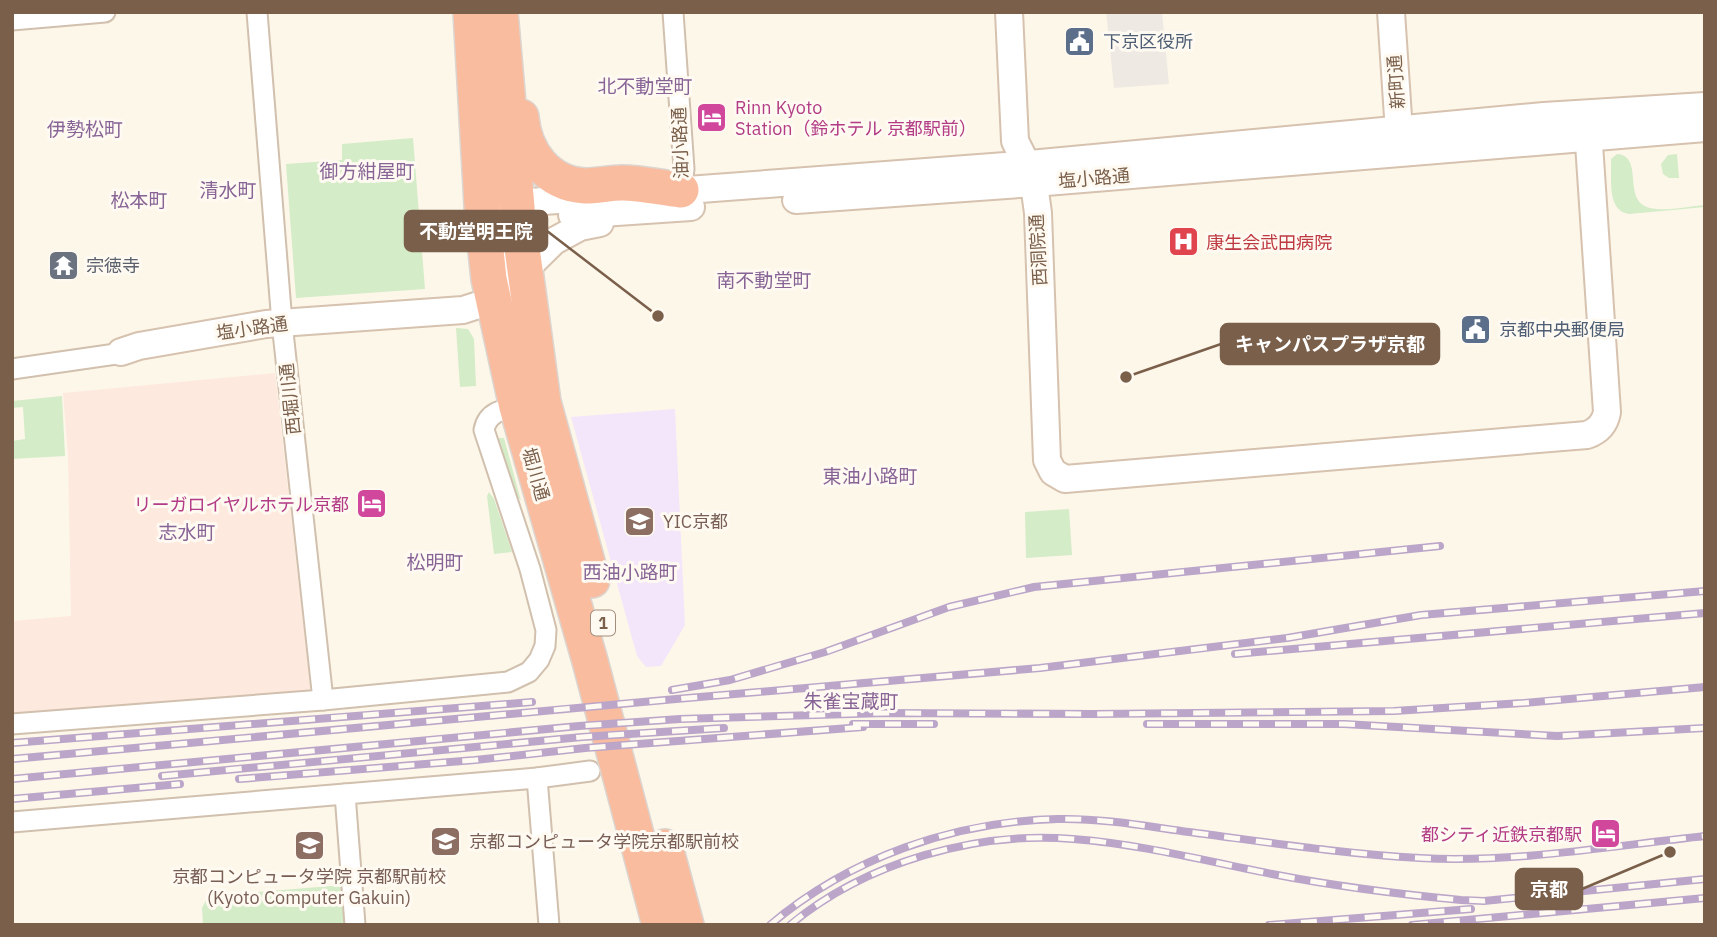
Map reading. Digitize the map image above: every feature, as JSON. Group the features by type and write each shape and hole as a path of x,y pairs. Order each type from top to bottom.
{"highway":[{"name":"堀川通","path":"471,12 504,217 524,271 531,320 530,405 590,661 660,925"},
{"name":"堀川通","path":"500,12 508,115 504,217 489,279 530,405 686,925"},
{"path":"513,12 522,128 528,148 541,166 558,178 578,185 624,183 679,199"}],"street":[{"path":"12,20 105,12"},
{"name":"西堀川通","path":"257,12 282,323 323,701"},
{"name":"油小路通","path":"673,12 684,169 679,199"},
{"name":"西洞院通","path":"1009,12 1016,141 1030,173 1038,213 1047,460 1055,474 1068,480 1591,434 1602,425 1607,412 1588,125"},
{"name":"新町通","path":"1391,12 1400,140"},
{"name":"塩小路通","path":"504,217 1019,165 1030,173 1588,125 1705,106"},
{"name":"塩小路通","path":"1588,125 1705,128"},
{"path":"531,320 494,300 554,241 580,227 645,219 679,199"},
{"name":"塩小路通","path":"12,369 116,354 139,346 266,324 463,310 494,300"},
{"path":"12,723 323,701 508,682 529,672 540,660 547,638 545,622 484,434 486,422 494,413 530,405"},
{"path":"12,822 537,778 590,771"},
{"path":"537,778 549,925"},
{"path":"345,794 355,925"}],"shaded area":[{"path":"1106,12 1162,12 1169,84 1114,88"},
{"path":"275,373 311,694 12,716 12,621 71,616 68,456 63,393"},
{"name":"YIC京都","path":"675,409 685,625 661,666 646,667 637,656 571,417"}],"green space":[{"path":"413,138 425,289 296,298 286,164 342,160 342,144"},
{"path":"1617,154 1630,162 1634,188 1641,204 1656,209 1705,207 1629,214 1622,212 1613,200 1612,192 1611,159"},
{"path":"1677,154 1679,178 1669,178 1663,174 1661,164 1668,155"},
{"path":"456,328 468,329 474,339 476,386 460,387"},
{"path":"62,396 65,456 12,459 12,441 25,439 23,407 12,408 12,401"},
{"path":"504,438 521,501 512,488 495,441"},
{"path":"489,492 494,499 512,552 494,554 487,496"},
{"path":"1069,509 1072,555 1026,558 1025,512"},
{"path":"343,885 346,925 203,925 202,908 208,896"}],"railway":[{"path":"672,690 730,680 825,652 949,607 1034,587 1440,546"},
{"path":"12,759 1040,668 1287,638 1421,615 1705,591"},
{"path":"1235,654 1705,613"},
{"path":"12,779 680,719 886,713 1394,711 1705,687"},
{"path":"12,743 532,702"},
{"path":"853,724 934,724"},
{"path":"1147,724 1344,724 1557,736 1705,728"},
{"path":"239,779 475,760 585,748 863,727"},
{"path":"162,776 582,737 724,728"},
{"path":"12,799 180,784"},
{"path":"770,925 834,880 868,863 942,836 1019,821 1107,821 1333,851 1456,859 1563,853 1705,836"},
{"path":"790,925 820,903 887,868 961,846 1036,838 1123,845 1319,882 1461,900 1484,901 1705,879"},
{"path":"1412,925 1705,898"},
{"path":"1269,925 1471,909"}],"place":[{"name":"下京区役所","path":"1080,41"},
{"name":"Rinn Kyoto Station（鈴ホテル 京都駅前）","path":"712,117"},
{"name":"康生会武田病院","path":"1183,242"},
{"name":"宗徳寺","path":"63,265"},
{"name":"不動堂明王院","path":"658,316"},
{"name":"京都中央郵便局","path":"1476,329"},
{"name":"キャンパスプラザ京都","path":"1126,377"},
{"name":"リーガロイヤルホテル京都","path":"372,504"},
{"name":"YIC京都","path":"640,521"},
{"name":"都シティ近鉄京都駅","path":"1605,834"},
{"name":"京都コンピュータ学院京都駅前校","path":"446,841"},
{"name":"京都コンピュータ学院 京都駅前校 (Kyoto Computer Gakuin)","path":"309,846"},
{"name":"京都","path":"1670,852"}],"district":[{"name":"北不動堂町","path":"645,86"},
{"name":"伊勢松町","path":"85,129"},
{"name":"御方紺屋町","path":"367,171"},
{"name":"清水町","path":"228,190"},
{"name":"松本町","path":"139,200"},
{"name":"南不動堂町","path":"764,280"},
{"name":"東油小路町","path":"870,476"},
{"name":"志水町","path":"187,532"},
{"name":"松明町","path":"435,562"},
{"name":"西油小路町","path":"630,572"},
{"name":"朱雀宝蔵町","path":"851,701"}]}
